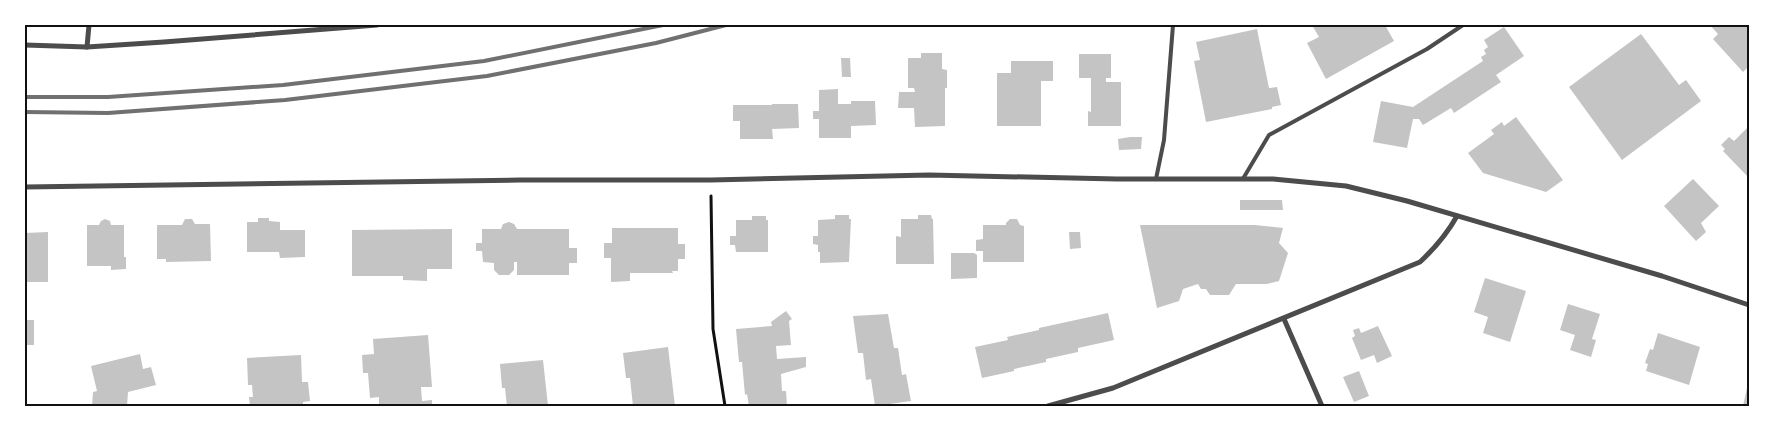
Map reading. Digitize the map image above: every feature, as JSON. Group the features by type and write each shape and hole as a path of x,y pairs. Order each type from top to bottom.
{"street":[{"path":"87,47 89,25"},
{"path":"25,45 87,47 377,25"},
{"path":"25,187 710,180 929,175 1156,179 1273,178 1346,186 1653,273 1749,305"},
{"path":"1048,406 1113,388 1420,262 1432,251 1448,231 1456,216"},
{"path":"1284,319 1322,406"}],"lane":[{"path":"1156,179 1164,140 1173,25"},
{"path":"1244,177 1269,135 1426,49 1463,25"}],"path":[{"path":"710,180 714,329 725,406"}],"building":[{"path":"1312,25 1385,25 1394,41 1326,79 1307,43 1319,37"},
{"path":"1710,25 1746,25 1749,28 1749,66 1743,72 1713,39 1718,34"},
{"path":"1504,27 1524,56 1496,75 1501,82 1454,113 1451,108 1423,125 1419,119 1413,119 1407,148 1373,142 1381,101 1413,107 1483,61 1481,57 1486,54 1484,50 1488,47 1484,40"},
{"path":"1257,29 1269,88 1277,87 1281,105 1272,107 1272,109 1206,122 1194,61 1200,60 1196,42"},
{"path":"1641,34 1679,85 1686,80 1701,101 1622,160 1569,87"},
{"path":"921,53 942,53 942,69 947,70 945,126 915,127 914,108 898,108 899,92 915,92 914,88 908,88 908,58 921,58"},
{"path":"1079,54 1111,54 1111,78 1106,78 1106,82 1121,82 1121,126 1088,126 1088,111 1091,112 1091,78 1079,78"},
{"path":"841,58 850,58 851,77 842,77"},
{"path":"1011,61 1053,61 1053,81 1041,81 1041,126 997,126 997,73 1011,73"},
{"path":"838,89 838,104 851,104 851,101 875,101 876,125 851,126 851,138 819,138 819,119 813,119 813,111 819,111 819,90"},
{"path":"798,104 799,128 772,129 773,139 740,139 740,121 733,121 733,105"},
{"path":"1516,117 1563,180 1546,192 1483,173 1468,153 1494,134 1491,130 1502,122 1504,126"},
{"path":"1749,126 1749,178 1723,151 1725,149 1721,145 1729,137 1734,141"},
{"path":"1142,137 1141,149 1119,150 1118,139"},
{"path":"1693,179 1719,206 1701,223 1706,232 1696,241 1664,206"},
{"path":"1240,200 1282,200 1283,210 1240,210"},
{"path":"835,215 849,215 849,219 851,219 849,262 820,263 818,245 813,244 813,236 818,236 818,220 835,219"},
{"path":"918,215 931,215 933,219 934,264 896,264 896,236 901,237 901,219 918,219"},
{"path":"752,216 766,216 766,220 768,220 768,252 736,252 735,245 730,245 730,236 736,236 736,220 752,220"},
{"path":"258,218 269,218 269,221 280,222 280,230 305,230 305,257 280,258 279,252 247,252 247,222 258,222"},
{"path":"105,219 110,221 111,225 124,225 126,269 111,270 111,266 87,266 87,225 99,225"},
{"path":"185,219 192,219 195,224 210,224 211,261 166,262 166,259 157,259 157,225 182,225"},
{"path":"1010,219 1017,219 1020,225 1024,226 1024,262 983,262 983,251 976,251 976,240 983,239 983,225 1006,225"},
{"path":"509,222 514,224 517,229 569,229 569,248 577,248 577,263 569,263 569,275 517,275 517,262 514,262 514,270 509,275 499,275 494,270 494,263 483,262 482,251 476,251 476,243 482,243 482,229 501,229 503,224"},
{"path":"1140,225 1255,225 1283,228 1279,243 1288,253 1279,281 1267,284 1236,284 1229,295 1210,295 1206,289 1201,289 1198,284 1183,289 1179,301 1157,308"},
{"path":"612,228 678,228 678,244 685,244 685,259 678,259 678,271 672,271 673,273 630,273 630,281 611,282 611,258 604,258 604,243 612,243"},
{"path":"452,229 452,269 427,269 427,281 403,280 403,276 352,276 352,230"},
{"path":"48,232 48,282 25,282 25,233"},
{"path":"1069,232 1080,232 1081,248 1070,249"},
{"path":"951,253 974,253 977,255 977,278 951,279"},
{"path":"1485,278 1526,291 1510,342 1483,333 1488,317 1474,312"},
{"path":"1568,304 1600,314 1592,339 1596,340 1591,357 1570,350 1575,335 1560,330"},
{"path":"786,311 792,319 789,321 791,345 776,346 777,359 806,357 806,367 781,374 782,391 786,391 787,406 749,406 747,394 745,395 742,362 739,362 736,329 772,326 771,322"},
{"path":"1108,313 1114,340 1078,348 1078,352 1046,359 1046,362 982,378 975,347 1008,340 1007,337 1039,330 1039,328"},
{"path":"888,314 894,348 898,348 902,375 906,374 911,401 875,406 871,379 866,380 863,353 858,353 853,316"},
{"path":"25,320 34,320 34,345 25,345"},
{"path":"1378,326 1392,356 1377,363 1374,355 1361,360 1352,338 1355,336 1353,330 1359,328 1361,333"},
{"path":"1658,333 1700,347 1689,385 1646,371 1648,364 1645,363 1650,349 1653,350"},
{"path":"428,335 432,387 421,387 422,401 432,400 432,406 379,406 379,397 370,398 368,373 363,373 362,355 374,354 373,339"},
{"path":"668,347 675,406 633,406 630,378 626,378 623,353"},
{"path":"140,354 143,369 151,367 156,385 128,392 127,406 92,406 93,392 97,391 91,366"},
{"path":"301,355 302,382 308,382 310,401 303,402 303,406 250,406 249,397 253,397 252,385 248,385 247,358"},
{"path":"543,360 548,406 507,406 505,388 502,388 500,364"},
{"path":"1359,371 1369,396 1354,402 1343,377"},
{"path":"1747,388 1749,388 1749,406 1743,406"}],"railway":[{"path":"25,97 108,97 283,85 484,61 663,25"},
{"path":"25,112 108,113 285,100 487,76 656,43 726,25"}]}
